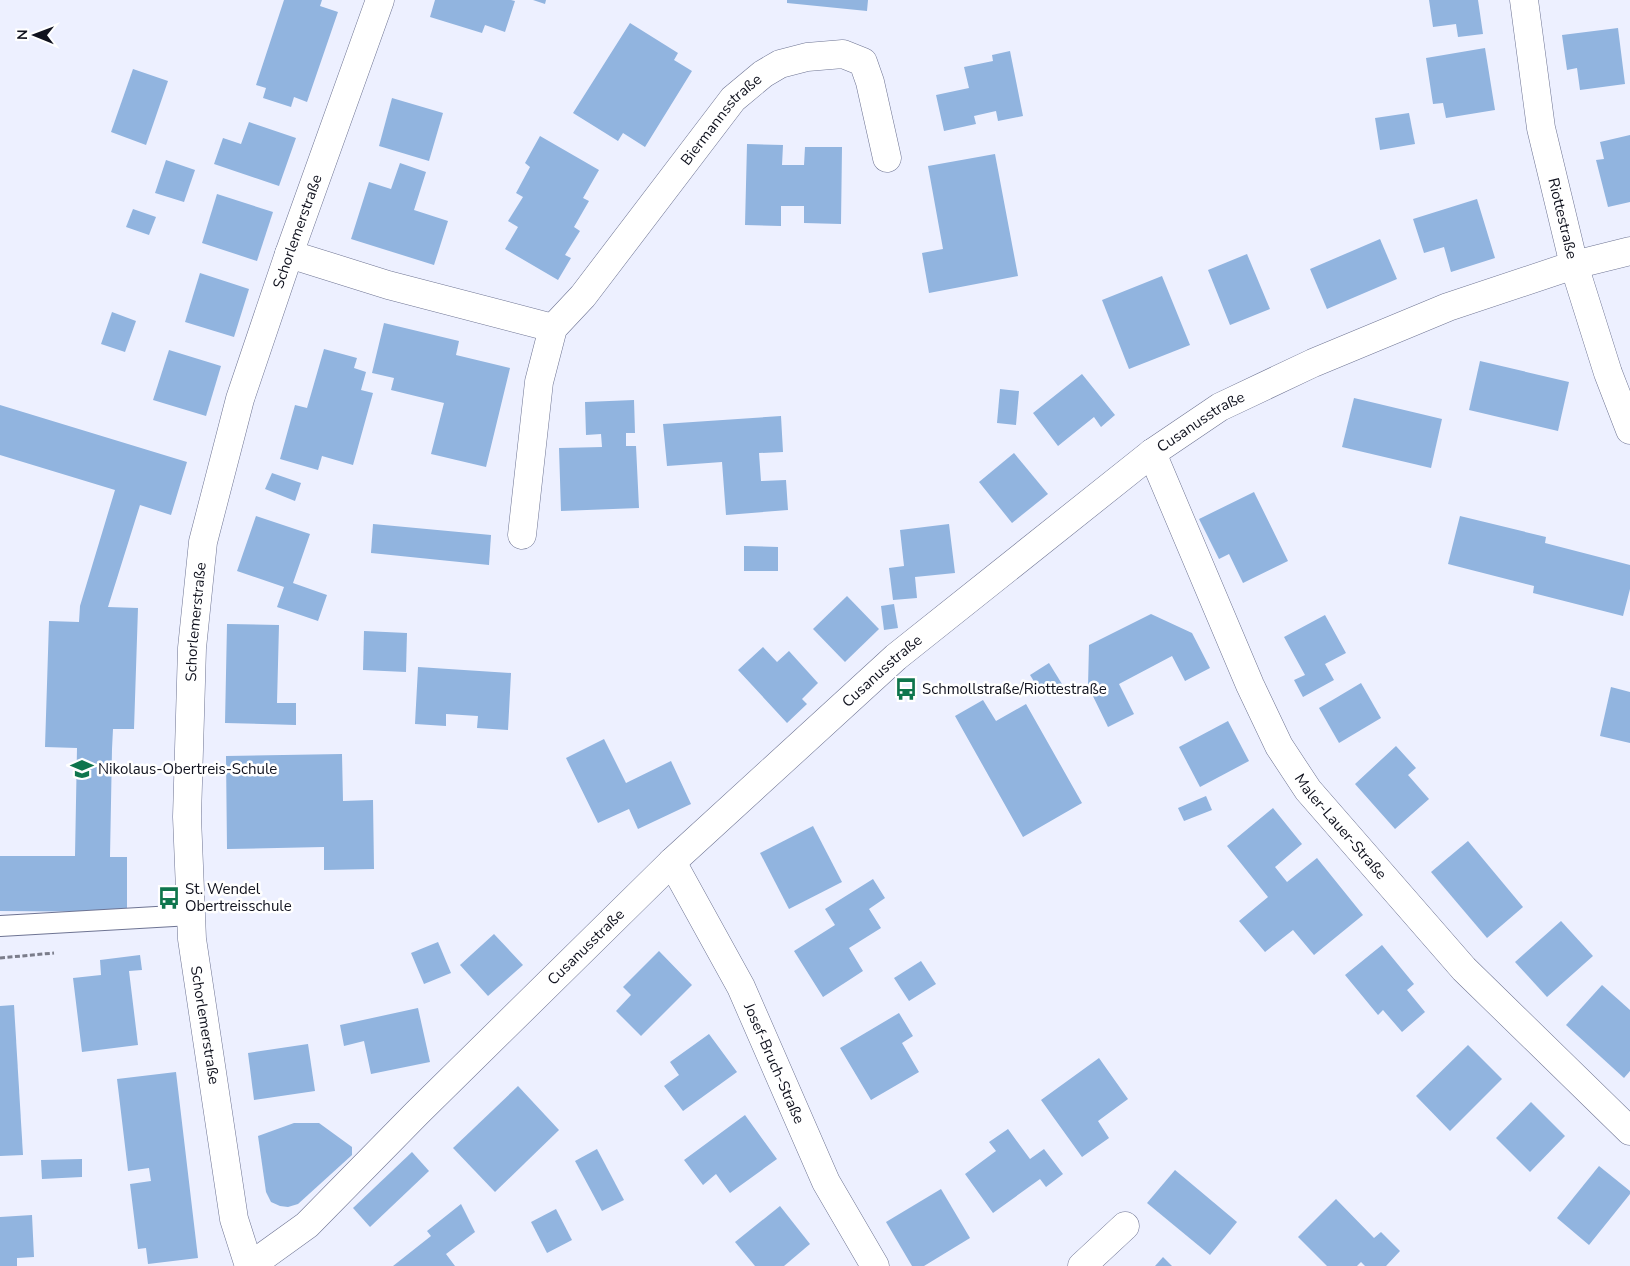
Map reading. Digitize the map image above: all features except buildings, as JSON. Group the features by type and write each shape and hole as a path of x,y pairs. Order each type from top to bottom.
{"street":[{"name":"Schorlemerstraße","path":"250,1266 234,1219 192,939 186,817 192,648 204,542 240,398 289,254 380,0"},
{"name":"Riottestraße","path":"1524,0 1541,128 1574,264 1608,373 1630,430"},
{"name":"Biermannsstraße","path":"522,535 539,382 553,328 583,296 733,99 764,74 780,64 807,57 843,54 863,62 870,82 887,158"},
{"name":"Cusanusstraße","path":"250,1266 307,1225 417,1113 672,862 896,657 1152,453 1220,407 1313,363 1448,307 1574,264 1630,251"},
{"path":"289,254 388,285 553,328"},
{"name":"Maler-Lauer-Straße","path":"1152,453 1250,685 1279,746 1308,790 1464,968 1630,1132"},
{"name":"Josef-Bruch-Straße","path":"672,862 741,986 826,1182 876,1266"},
{"path":"1082,1266 1125,1226"}],"lane":[{"path":"0,926 191,915"}],"place":[{"name":"Schmollstraße/Riottestraße","path":"906,689"},
{"name":"Nikolaus-Obertreis-Schule","path":"82,769"},
{"name":"St. Wendel Obertreisschule","path":"169,898"}]}
